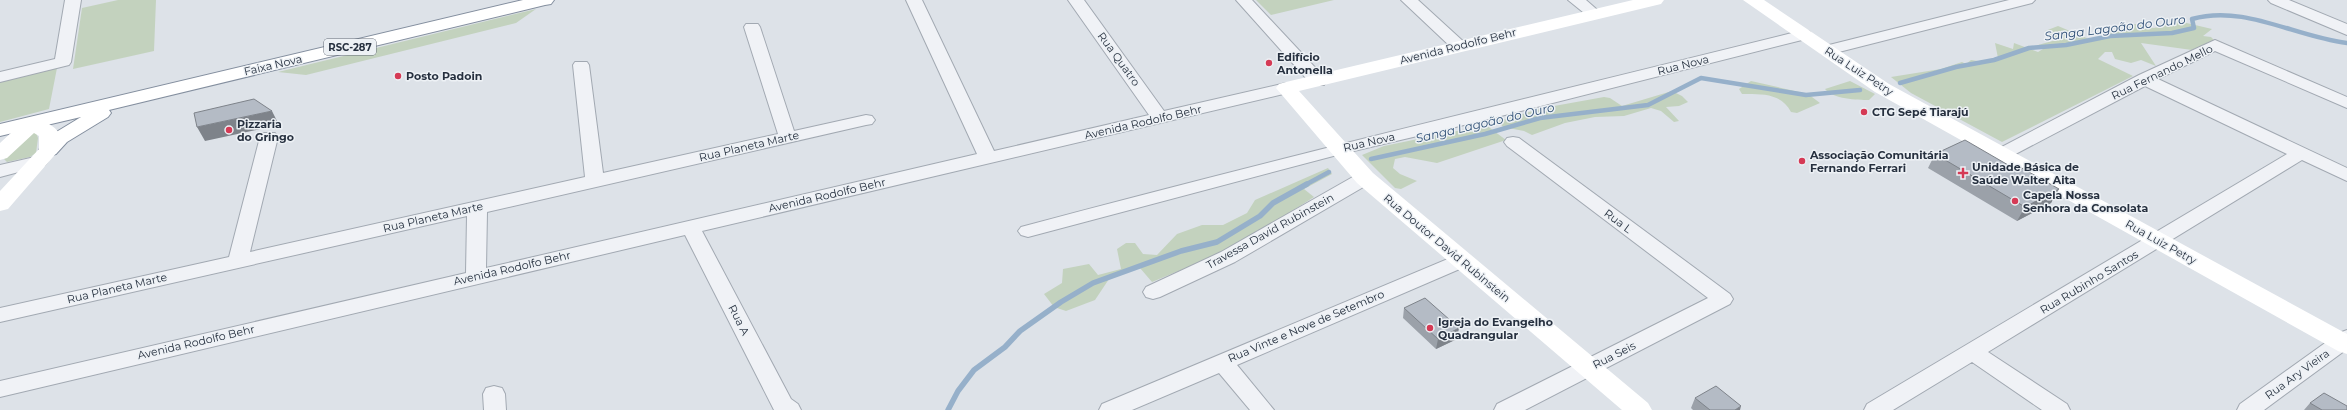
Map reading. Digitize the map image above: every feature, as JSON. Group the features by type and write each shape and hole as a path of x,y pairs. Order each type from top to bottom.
{"main road":[{"name":"Faixa Nova","path":"0,130 545,0"},
{"name":"Avenida Rodolfo Behr","path":"1286,88 1655,0"},
{"name":"Rua Luiz Petry","path":"1752,0 1882,88 2158,241 2345,342"},
{"name":"Rua Doutor David Rubinstein","path":"1286,88 1365,178 1639,410"},
{"path":"0,204 60,138 93,117 129,100"},
{"path":"0,154 33,123 49,134 44,156"}],"street":[{"path":"0,77 63,62 73,0"},
{"path":"914,0 988,158"},
{"name":"Rua Quatro","path":"1076,0 1161,119"},
{"path":"1244,0 1318,81"},
{"path":"1409,0 1459,46"},
{"path":"1576,0 1594,14"},
{"path":"1826,50 2027,0"},
{"path":"2276,0 2347,30"},
{"path":"752,27 788,138"},
{"name":"Rua Nova","path":"1028,231 1338,149 1481,116 1804,35"},
{"name":"Rua Fernando Mello","path":"2002,154 2145,79 2215,45 2347,103"},
{"path":"580,65 595,181"},
{"path":"2145,79 2347,175"},
{"name":"Avenida Rodolfo Behr","path":"0,389 476,276 1161,119 1286,88"},
{"name":"Rua Planeta Marte","path":"0,315 866,120"},
{"path":"238,261 269,136"},
{"name":"Rua L","path":"1513,142 1723,299"},
{"name":"Rua Rubinho Santos","path":"1875,410 2158,241 2301,153"},
{"path":"0,171 44,156"},
{"name":"Travessa David Rubinstein","path":"1153,292 1228,257 1365,178"},
{"path":"476,276 477,208"},
{"name":"Rua A","path":"690,227 783,405 790,410"},
{"name":"Rua Vinte e Nove de Setembro","path":"1110,410 1462,260"},
{"name":"Rua Seis","path":"1505,410 1723,299"},
{"name":"Rua Ary Vieira","path":"2248,410 2345,342"},
{"path":"1973,352 2059,410"},
{"path":"1222,362 1263,410"}],"green space":[{"path":"118,0 156,0 154,51 73,69 82,8"},
{"path":"1256,0 1334,0 1271,15"},
{"path":"536,9 516,23 306,75 278,72"},
{"path":"2178,21 2212,29 2203,36 2211,37 2214,40 2192,50 2141,43 2156,66 2141,60 2131,63 2115,59 2112,52 2105,52 2098,59 2133,76 2002,142 1911,93 1891,77 1941,69 1962,62 1966,64 1971,60 1985,62 1998,58 1995,43 2013,49 2014,43 2038,52 2043,49 2038,45 2056,40 2045,31 2058,26 2089,39 2103,38 2105,32 2127,29 2135,24 2154,28"},
{"path":"57,68 49,109 0,122 0,82"},
{"path":"1751,81 1808,94 1820,103 1797,113 1791,112 1782,101 1776,98 1757,94 1742,94 1739,89"},
{"path":"1850,81 1875,94 1869,100 1852,99 1839,97 1825,89"},
{"path":"1672,91 1682,96 1688,102 1679,106 1666,107 1679,121 1674,122 1661,111 1651,108 1624,116 1595,117 1565,123 1532,135 1524,131 1503,127 1498,121 1543,108 1604,97 1610,98 1622,106"},
{"path":"1486,125 1506,140 1437,163 1405,157 1395,159 1393,168 1400,174 1417,181 1401,189 1395,188 1362,155 1384,146"},
{"path":"36,132 38,138 36,153 30,157 7,162 4,159 32,133"},
{"path":"1328,168 1332,174 1304,189 1314,197 1236,247 1152,282 1140,268 1111,276 1095,300 1066,311 1054,307 1044,294 1062,283 1063,269 1089,264 1098,275 1121,269 1117,249 1126,243 1135,243 1143,254 1157,255 1177,234 1202,225 1223,225 1247,213 1255,200"}],"building":[{"path":"254,99 272,111 197,127 194,113"},
{"path":"1965,140 2015,169 2020,167 2059,189 2025,207 1935,154"},
{"path":"1425,298 1459,328 1438,339 1404,308"},
{"path":"1716,386 1741,406 1735,410 1710,410 1695,398"},
{"path":"2324,393 2347,406 2347,410 2322,410 2310,403"}],"waterway":[{"name":"Sanga Lagoão do Ouro","path":"1900,83 1956,67 1994,60 2029,48 2066,45 2110,36 2172,33 2194,28 2192,19 2211,15 2250,18 2308,35 2347,43"},
{"name":"Sanga Lagoão do Ouro","path":"1371,159 1485,134 1540,118 1648,105 1701,78 1806,95 1860,90"},
{"name":"Sanga Lagoão do Ouro","path":"1305,185 1329,172"},
{"name":"Sanga Lagoão do Ouro","path":"948,410 958,391 974,370 1005,347 1020,331 1061,302 1093,283 1181,251 1217,242 1260,216 1273,203 1307,184"}],"place":[{"name":"Edifício Antonella","path":"1269,63"},
{"name":"Posto Padoin","path":"398,76"},
{"name":"CTG Sepé Tiarajú","path":"1864,112"},
{"name":"Pizzaria do Gringo","path":"229,130"},
{"name":"Associação Comunitária Fernando Ferrari","path":"1802,161"},
{"name":"Unidade Básica de Saúde Walter Aita","path":"1963,173"},
{"name":"Capela Nossa Senhora da Consolata","path":"2015,201"},
{"name":"Igreja do Evangelho Quadrangular","path":"1430,328"}]}
